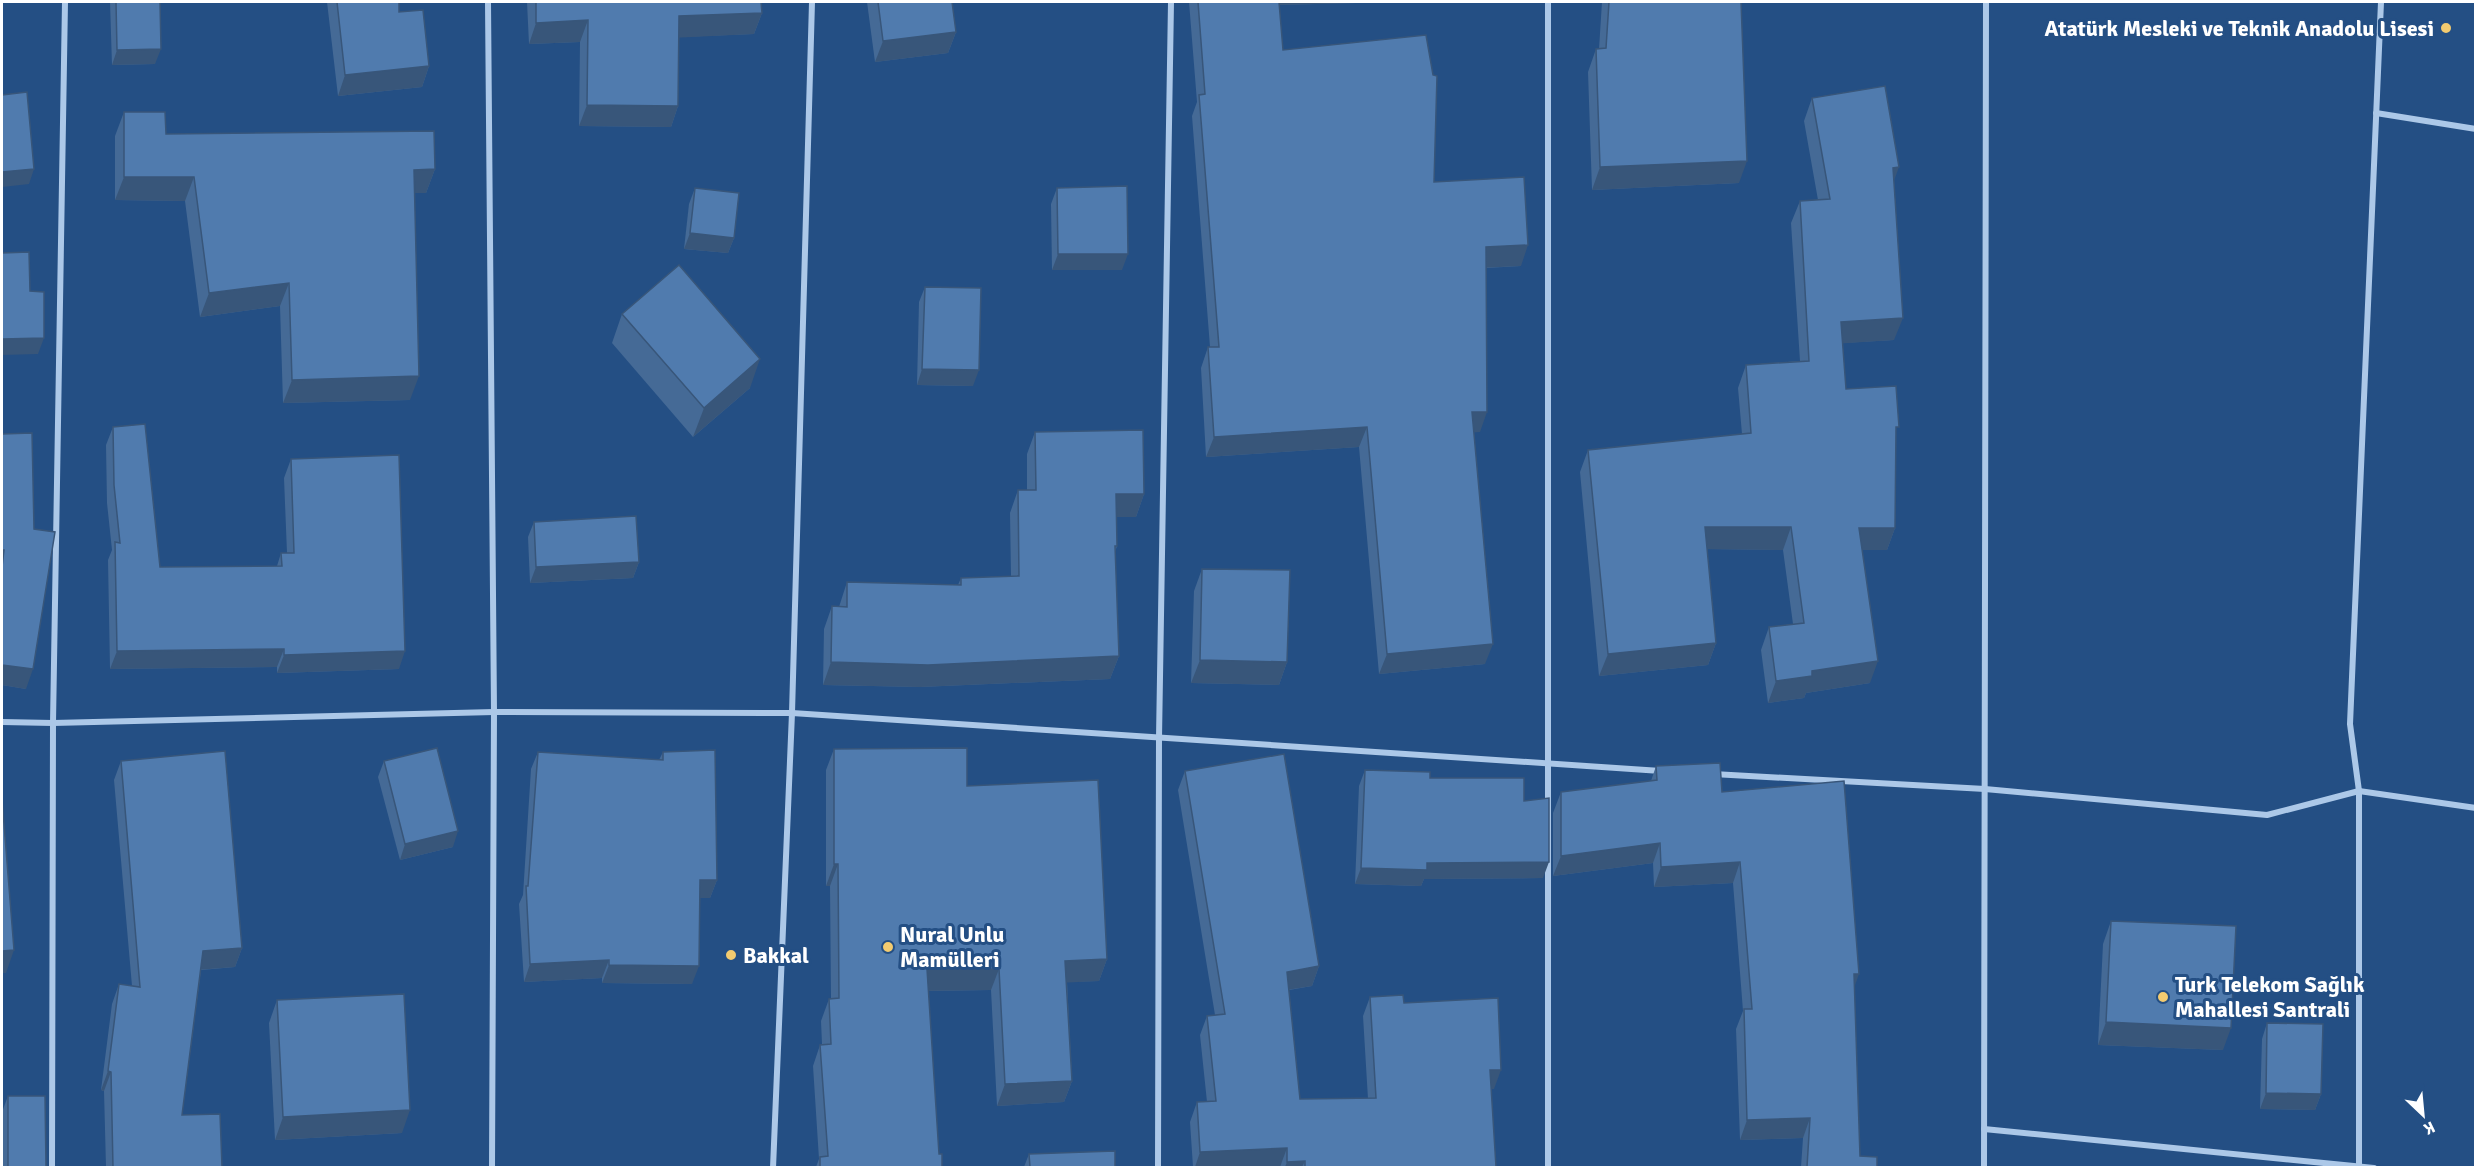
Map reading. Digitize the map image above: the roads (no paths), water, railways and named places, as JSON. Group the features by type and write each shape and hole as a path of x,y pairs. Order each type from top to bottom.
{"street":[{"path":"52,1167 53,723 65,2"},
{"path":"488,2 494,712 492,1167"},
{"path":"773,1167 792,714 812,2"},
{"path":"1158,1167 1159,738 1171,2"},
{"path":"1548,2 1548,1167"},
{"path":"1984,1167 1986,2"},
{"path":"2359,1166 2359,791 2350,724 2381,2"},
{"path":"2376,113 2475,129"},
{"path":"2,722 53,723 494,712 792,714 1667,771"},
{"path":"1702,773 1985,789 2267,815 2359,791 2475,808"},
{"path":"1984,1129 2374,1167"}],"place":[{"name":"Atatürk Mesleki ve Teknik Anadolu Lisesi","path":"2446,28"},
{"name":"Nural Unlu Mamülleri","path":"888,947"},
{"name":"Bakkal","path":"731,955"},
{"name":"Turk Telekom Sağlık Mahallesi Santrali","path":"2163,997"}]}
